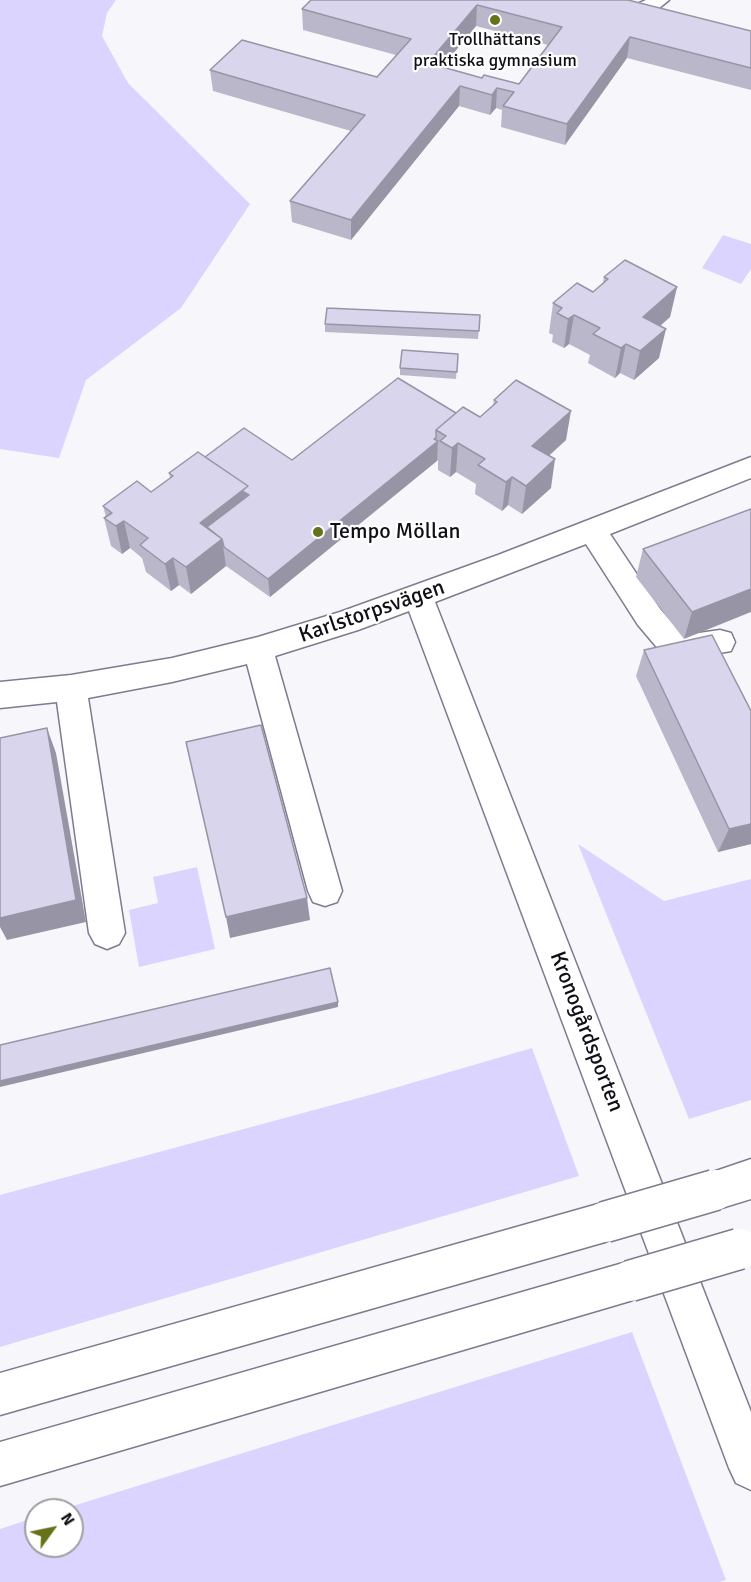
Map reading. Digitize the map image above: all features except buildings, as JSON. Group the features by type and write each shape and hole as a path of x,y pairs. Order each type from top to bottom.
{"main road":[{"path":"611,0 620,7 635,10 645,10 659,0"},
{"name":"Karlstorpsvägen","path":"0,695 71,688 136,664 258,649 347,622 418,597 751,467"},
{"path":"593,528 603,549 649,617 671,642 692,646 720,642"},
{"name":"Kronogårdsporten","path":"418,597 441,652 751,1468"},
{"path":"258,649 325,891"},
{"path":"71,688 106,933"},
{"path":"0,1395 733,1184"},
{"path":"0,1464 745,1247"}],"shaded area":[{"path":"0,0 116,0 107,13 102,36 128,83 250,204 181,308 86,380 59,458 0,449"},
{"path":"723,235 751,244 751,269 741,284 702,268"},
{"path":"578,844 664,901 751,879 751,1100 689,1119"},
{"path":"197,867 215,949 139,967 129,910 158,903 153,877"},
{"path":"532,1048 579,1176 0,1347 0,1195 377,1093"},
{"path":"632,1332 726,1580 719,1582 0,1582 0,1529 24,1521 24,1558 84,1558 84,1503"}],"place":[{"name":"Trollhättans praktiska gymnasium","path":"495,20"},
{"name":"Tempo Möllan","path":"318,532"}]}
